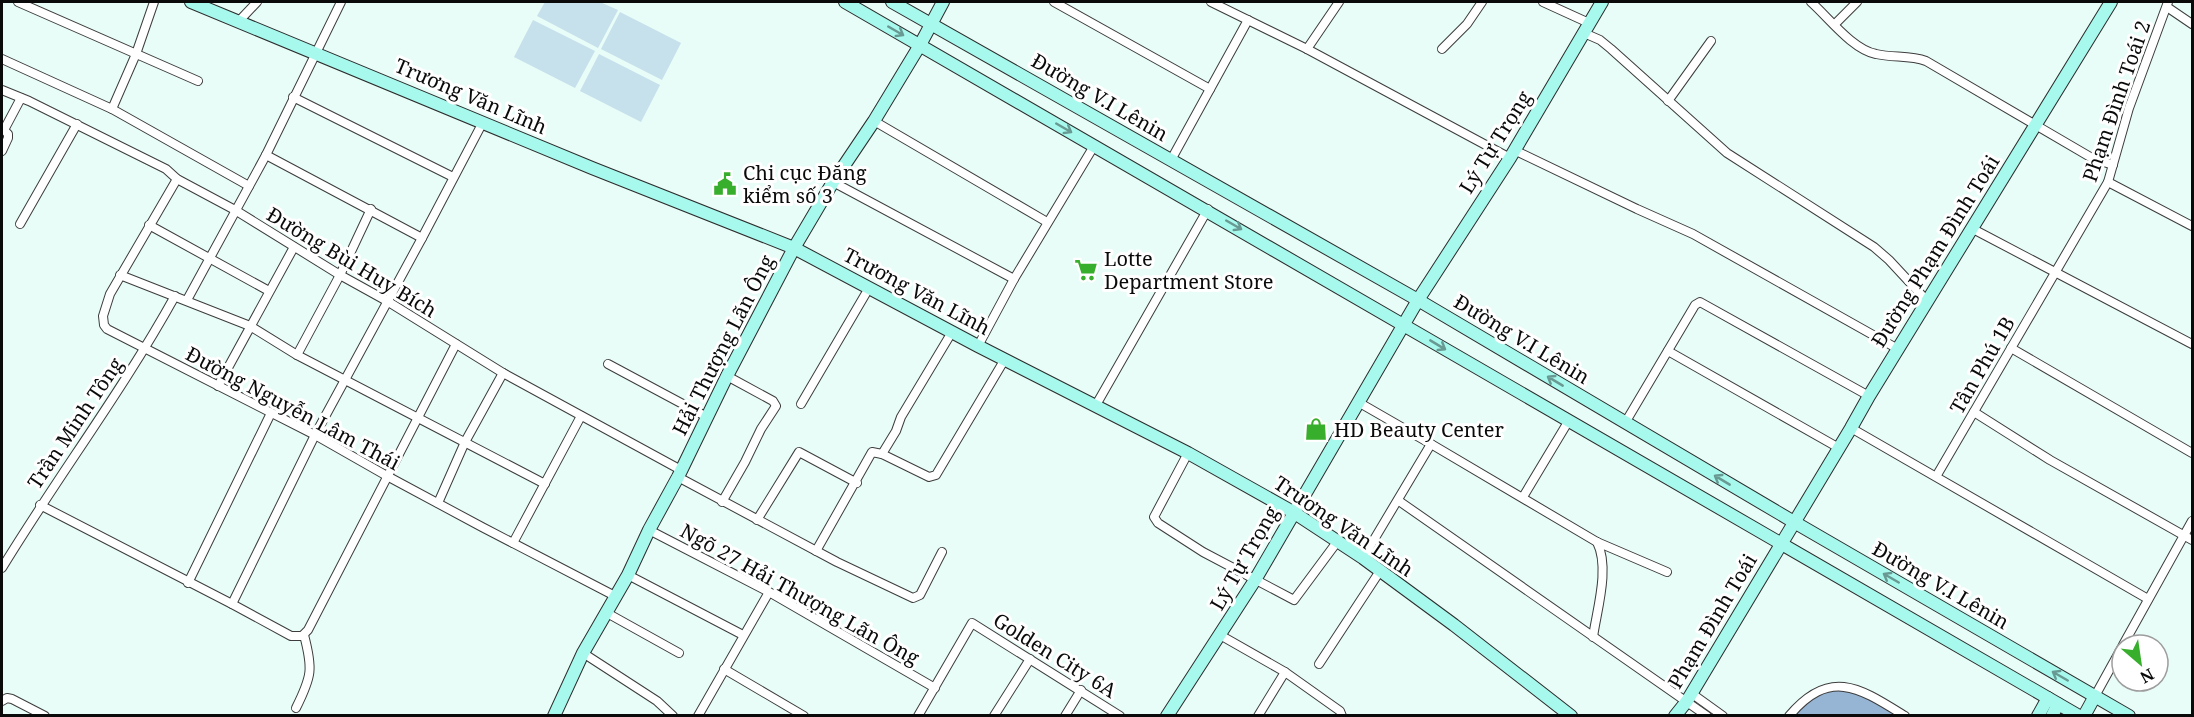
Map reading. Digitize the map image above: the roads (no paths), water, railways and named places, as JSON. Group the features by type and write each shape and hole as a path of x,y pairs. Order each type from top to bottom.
{"street":[{"path":"18,2 114,42 198,81"},
{"path":"112,108 136,54 154,2"},
{"name":"Trương Văn Lĩnh","path":"191,2 794,248 978,346 1188,453 1293,512 1363,558 1571,716"},
{"path":"239,21 256,2"},
{"path":"187,300 266,155 341,2"},
{"path":"845,2 1208,209 1780,545 2081,716 2110,668"},
{"name":"Đường V.I Lênin","path":"892,2 1418,300 2129,716"},
{"name":"Hải Thượng Lãn Ông","path":"554,716 583,653 628,574 794,248 833,182 874,121 944,2"},
{"path":"1054,2 1210,89"},
{"path":"1211,2 1512,154 1693,234 1898,349"},
{"path":"1307,49 1339,2"},
{"path":"1442,49 1467,24 1482,2"},
{"path":"1543,2 1587,28 1728,153 1879,251 1928,302"},
{"name":"Lý Tự Trọng","path":"1167,716 1256,580 1293,512 1418,300 1512,154 1602,2"},
{"path":"1811,2 1861,48 1875,54 1914,57 1926,61 2092,158 2113,165"},
{"path":"1835,24 1857,2"},
{"name":"Đường Phạm Đình Toái","path":"1794,522 2111,2"},
{"path":"2168,4 2193,24"},
{"name":"Phạm Đình Toái 2","path":"2055,271 2108,182 2137,86 2168,4"},
{"path":"1171,160 1248,20"},
{"path":"1668,101 1711,41"},
{"path":"2,59 112,108 249,186"},
{"name":"Đường Bùi Huy Bích","path":"2,90 76,124 166,170 177,179 236,210 294,248 387,301 502,373 680,474 722,502 816,551 914,598 920,595 942,552"},
{"path":"293,97 453,177"},
{"path":"2,151 8,138 4,130 21,98"},
{"path":"874,121 1047,222"},
{"path":"232,604 315,435 483,122"},
{"path":"20,224 76,124"},
{"path":"978,346 1047,222 1094,146"},
{"path":"266,155 422,238"},
{"name":"Đường Nguyễn Lâm Thái","path":"177,179 120,275 103,315 104,325 113,333 315,435 387,476 615,596"},
{"path":"833,182 1014,279"},
{"path":"2108,182 2193,226"},
{"path":"297,355 371,209"},
{"path":"1096,405 1208,209"},
{"path":"149,225 269,291"},
{"path":"1972,228 2193,344"},
{"path":"218,386 294,248"},
{"name":"Tân Phú 1B","path":"1937,475 2055,271"},
{"path":"120,275 250,326 297,355 545,484"},
{"path":"801,404 870,288"},
{"name":"Trần Minh Tông","path":"2,568 40,505 145,349 175,296"},
{"path":"1625,423 1695,305 1702,302 1869,396"},
{"path":"882,454 896,431 901,417 952,332"},
{"path":"40,505 291,636 304,635 456,344"},
{"path":"2011,348 2193,453"},
{"path":"1668,351 1839,448"},
{"path":"816,551 857,483 870,455 876,452 882,454 929,477 934,477 1005,359"},
{"path":"608,364 707,417"},
{"path":"438,503 465,442 502,373"},
{"path":"722,502 776,406 773,401 727,376"},
{"path":"1358,402 1597,542 1667,572"},
{"path":"1974,412 2050,460 2188,538"},
{"path":"188,583 271,413"},
{"path":"513,543 581,416"},
{"path":"1523,497 1568,422"},
{"path":"1851,428 1937,475 2148,599"},
{"path":"1363,558 1431,444"},
{"path":"757,520 799,452 857,483"},
{"path":"1188,453 1164,502 1154,515 1155,520 1194,546 1294,600 1337,542"},
{"path":"1399,501 1593,637 1723,716"},
{"path":"2129,633 2148,599 2188,538 2193,521"},
{"name":"Phạm Đình Toái","path":"1675,716 1689,697 1794,522"},
{"name":"Ngõ 27 Hải Thượng Lãn Ông","path":"649,530 769,592 934,687"},
{"path":"1593,637 1603,571 1602,555 1597,542"},
{"path":"1319,664 1380,571"},
{"path":"628,574 743,635"},
{"path":"698,716 769,592"},
{"path":"607,613 679,653"},
{"name":"Golden City 6A","path":"934,687 972,623 1120,716"},
{"path":"296,708 307,687 312,661 304,635"},
{"path":"1220,635 1285,672 1340,711 1342,716"},
{"path":"583,653 657,701 674,716"},
{"path":"994,716 1030,659"},
{"path":"724,669 804,716"},
{"path":"1258,716 1285,672"},
{"path":"918,716 934,687"},
{"path":"1789,716 1812,694 1827,688 1842,687 1856,688 1868,693 1905,716"},
{"path":"1065,716 1081,690"},
{"path":"1689,697 1707,716"},
{"path":"2,701 7,698 12,699 45,716"},
{"path":"2038,716 2053,701"},
{"path":"2052,716 2053,701"}],"place":[{"name":"Chi cục Đăng kiểm số 3","path":"725,184"},
{"name":"Lotte Department Store","path":"1086,270"},
{"name":"HD Beauty Center","path":"1316,429"}]}
